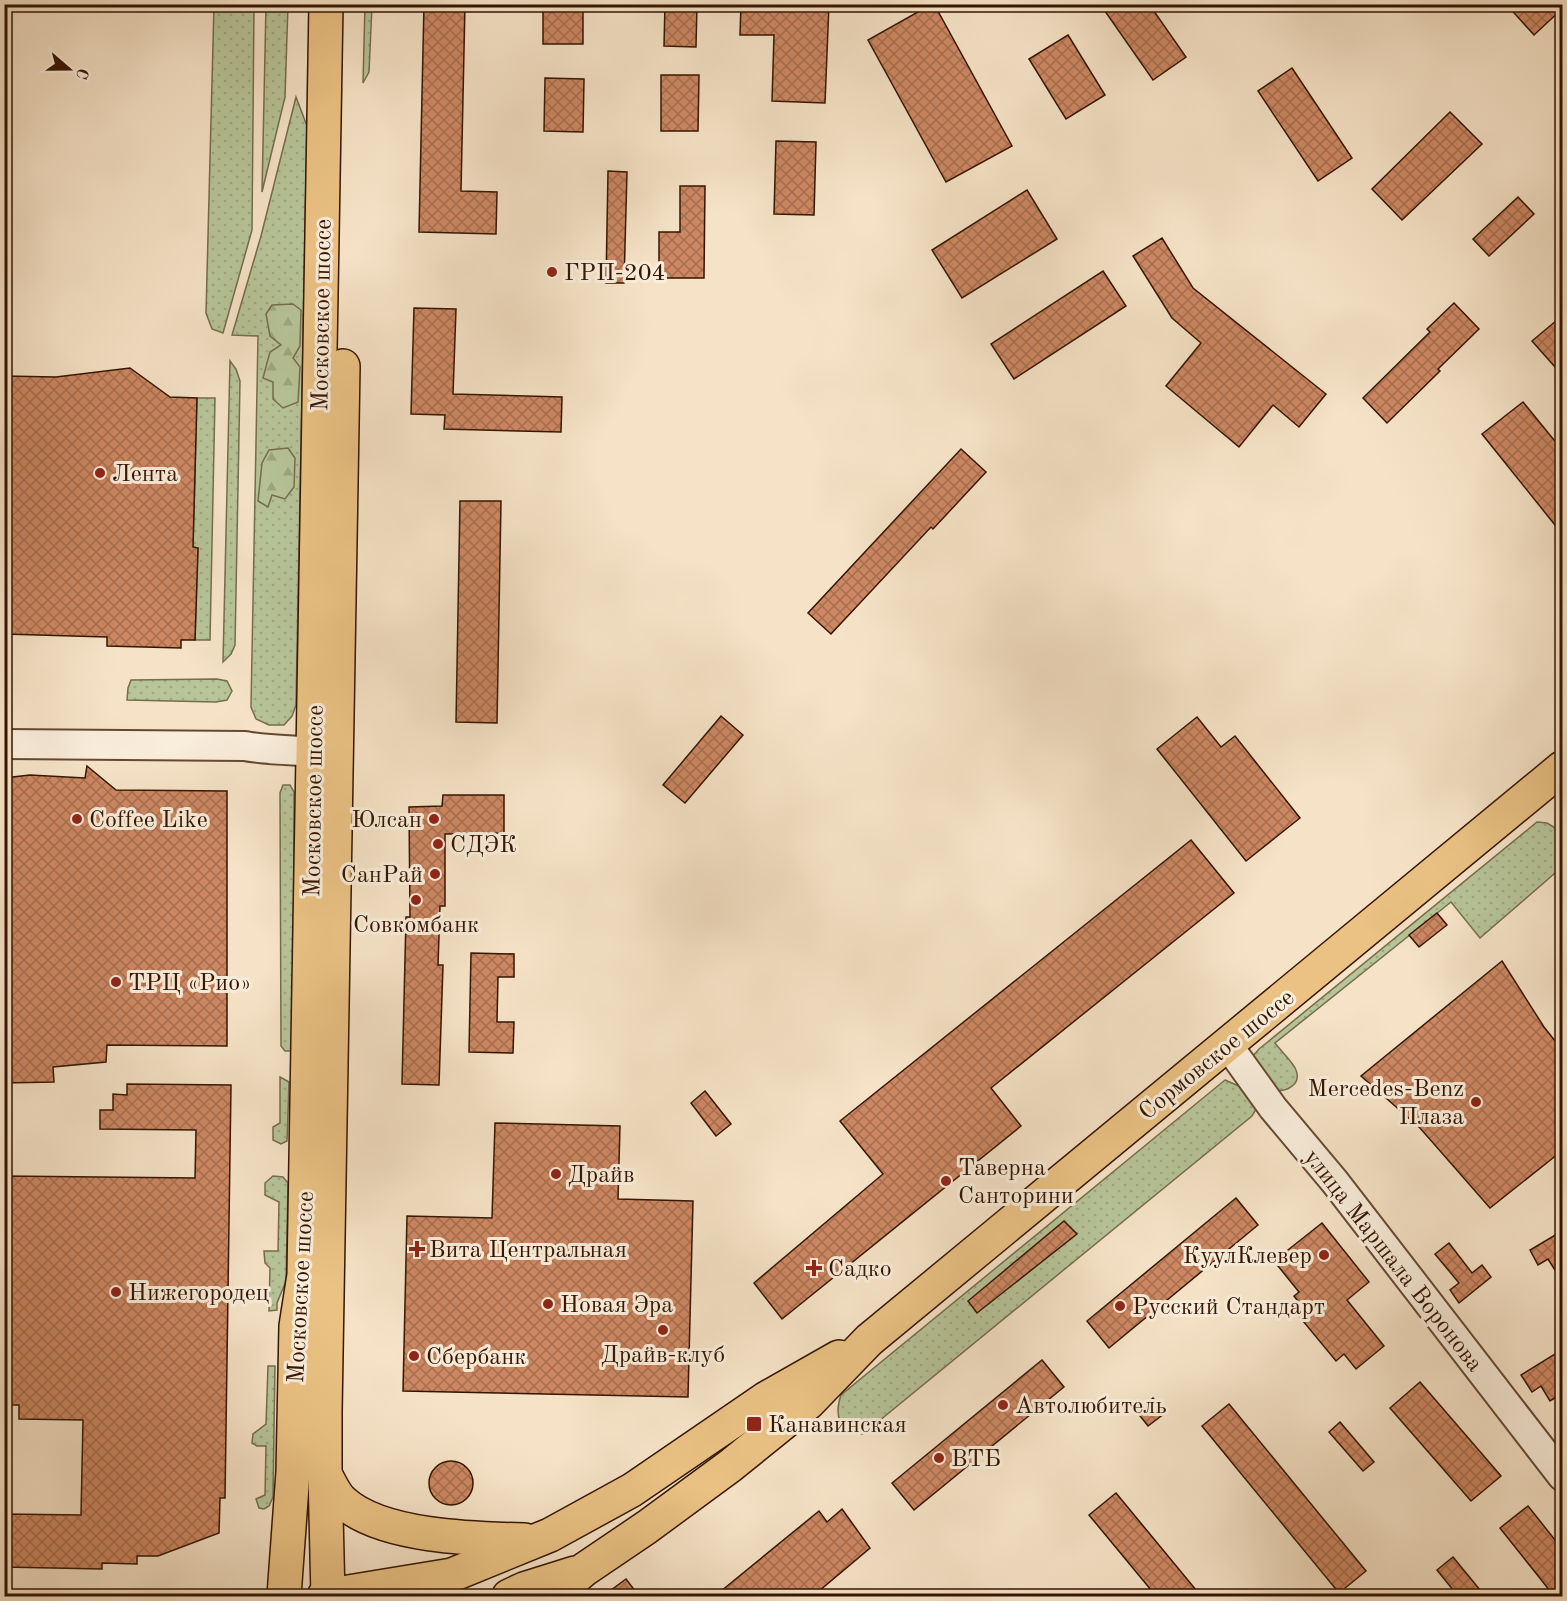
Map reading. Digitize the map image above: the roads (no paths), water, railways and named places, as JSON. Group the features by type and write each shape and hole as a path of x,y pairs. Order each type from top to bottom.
{"main road":[{"name":"Московское шоссе","path":"326,4 325,1474 327,1596"},
{"name":"Московское шоссе","path":"284,1596 293,1472 295,1344 304,1275 325,753 350,4"},
{"name":"Сормовское шоссе","path":"553,1596 585,1569 693,1494 808,1403 869,1340 1563,768"},
{"name":"Сормовское шоссе","path":"327,1596 452,1575 550,1534 632,1490 765,1399 869,1340"},
{"name":"Сормовское шоссе","path":"325,1474 342,1501 374,1521 470,1539 535,1540"},
{"name":"Сормовское шоссе","path":"509,1596 585,1569"}],"street":[{"path":"4,744 245,746 266,750 325,753"},
{"name":"улица Маршала Воронова","path":"1227,1044 1273,1108 1335,1182 1563,1476"}],"place":[{"name":"ГРП-204","path":"552,272"},
{"name":"Лента","path":"100,473"},
{"name":"Coffee Like","path":"77,819"},
{"name":"Юлсан","path":"434,819"},
{"name":"СДЭК","path":"438,844"},
{"name":"СанРай","path":"435,874"},
{"name":"Совкомбанк","path":"416,900"},
{"name":"ТРЦ «Рио»","path":"116,982"},
{"name":"Mercedes-Benz Плаза","path":"1476,1102"},
{"name":"Драйв","path":"556,1174"},
{"name":"Таверна Санторини","path":"946,1181"},
{"name":"Вита Центральная","path":"417,1249"},
{"name":"КуулКлевер","path":"1324,1255"},
{"name":"Садко","path":"814,1268"},
{"name":"Нижегородец","path":"116,1292"},
{"name":"Новая Эра","path":"548,1304"},
{"name":"Русский Стандарт","path":"1120,1306"},
{"name":"Драйв-клуб","path":"663,1330"},
{"name":"Сбербанк","path":"414,1356"},
{"name":"Автолюбитель","path":"1003,1405"},
{"name":"Канавинская","path":"754,1424"},
{"name":"ВТБ","path":"939,1458"}]}
